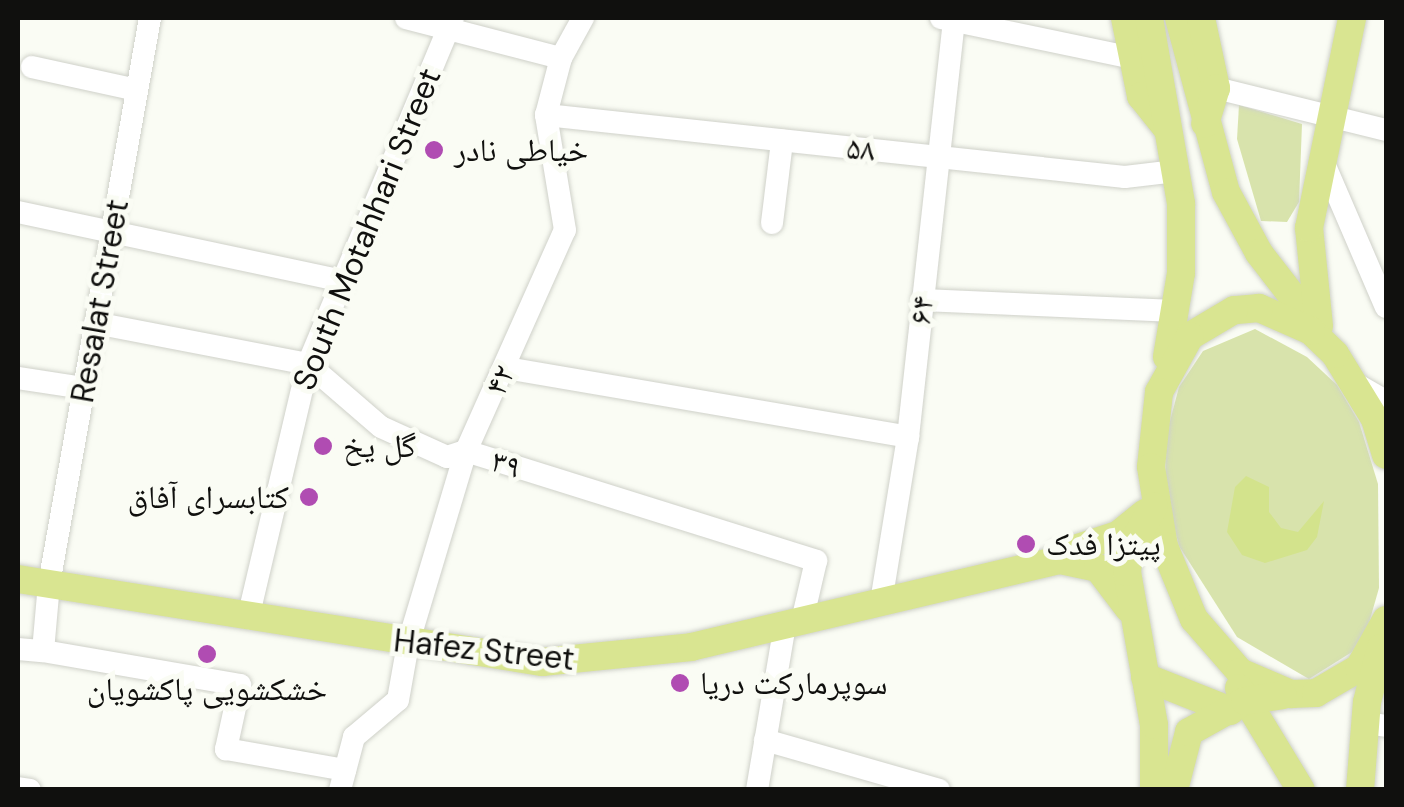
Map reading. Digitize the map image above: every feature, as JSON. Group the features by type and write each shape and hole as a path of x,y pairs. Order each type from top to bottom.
{"main road":[{"path":"1125,18 1141,96 1170,132"},
{"path":"1149,18 1182,204 1176,311 1159,392 1154,506 1176,584 1221,650 1240,672 1291,694"},
{"path":"1179,18 1204,124 1240,222 1356,384 1386,455"},
{"path":"1201,18 1216,88 1204,124"},
{"path":"1328,343 1309,228 1352,18"},
{"path":"1159,392 1190,336 1234,310 1285,316 1328,343"},
{"path":"1154,506 1130,548 1129,609 1154,726 1154,790"},
{"name":"Hafez Street","path":"18,578 488,658 585,661 794,624 1006,572 1118,535 1154,506"},
{"name":"Hafez Street","path":"1006,572 1087,562 1111,579 1129,609"},
{"path":"1174,790 1189,732 1235,705 1339,684 1359,668 1386,623"},
{"path":"1363,781 1376,725 1386,623"},
{"path":"1221,650 1235,705"},
{"path":"1145,677 1235,705 1264,732 1288,776 1301,790"}],"street":[{"name":"Resalat Street","path":"44,651 49,584 150,18"},
{"path":"406,18 451,22 560,58"},
{"path":"546,115 560,58 584,18"},
{"path":"949,19 1133,58"},
{"name":"۶۴","path":"881,602 908,437 941,158 949,19"},
{"name":"South Motahhari Street","path":"248,618 308,364 451,22"},
{"path":"32,67 138,90"},
{"path":"1216,88 1386,130"},
{"name":"۵۸","path":"546,115 1125,177 1176,171"},
{"name":"۴۲","path":"342,780 354,737 398,700 408,644 466,451 565,230 546,115"},
{"path":"772,223 782,141"},
{"path":"1323,161 1386,307"},
{"path":"18,212 343,281"},
{"path":"922,300 1176,311"},
{"name":"۳۹","path":"96,324 308,364 381,426 448,457 466,451 816,561 794,624"},
{"path":"506,368 908,437"},
{"path":"18,378 84,388"},
{"path":"1356,384 1386,401"},
{"path":"757,790 794,624"},
{"path":"18,649 240,686 226,749 342,780"},
{"path":"766,740 939,790"},
{"path":"18,788 30,790"}],"shaded area":[{"path":"1239,105 1302,124 1299,202 1287,222 1261,221 1237,139"},
{"path":"1255,329 1307,357 1337,385 1359,422 1378,484 1379,588 1369,623 1352,652 1309,679 1237,637 1179,546 1166,493 1166,436 1179,387 1203,351"},
{"path":"1246,476 1269,487 1269,512 1281,528 1298,532 1324,501 1317,537 1307,550 1265,563 1242,555 1227,532 1235,487"}],"place":[{"name":"خیاطی نادر","path":"434,150"},
{"name":"گل یخ","path":"323,446"},
{"name":"کتابسرای آفاق","path":"309,497"},
{"name":"پیتزا فدک","path":"1026,544"},
{"name":"خشکشویی پاکشویان","path":"207,654"},
{"name":"سوپرمارکت دریا","path":"680,683"}]}
